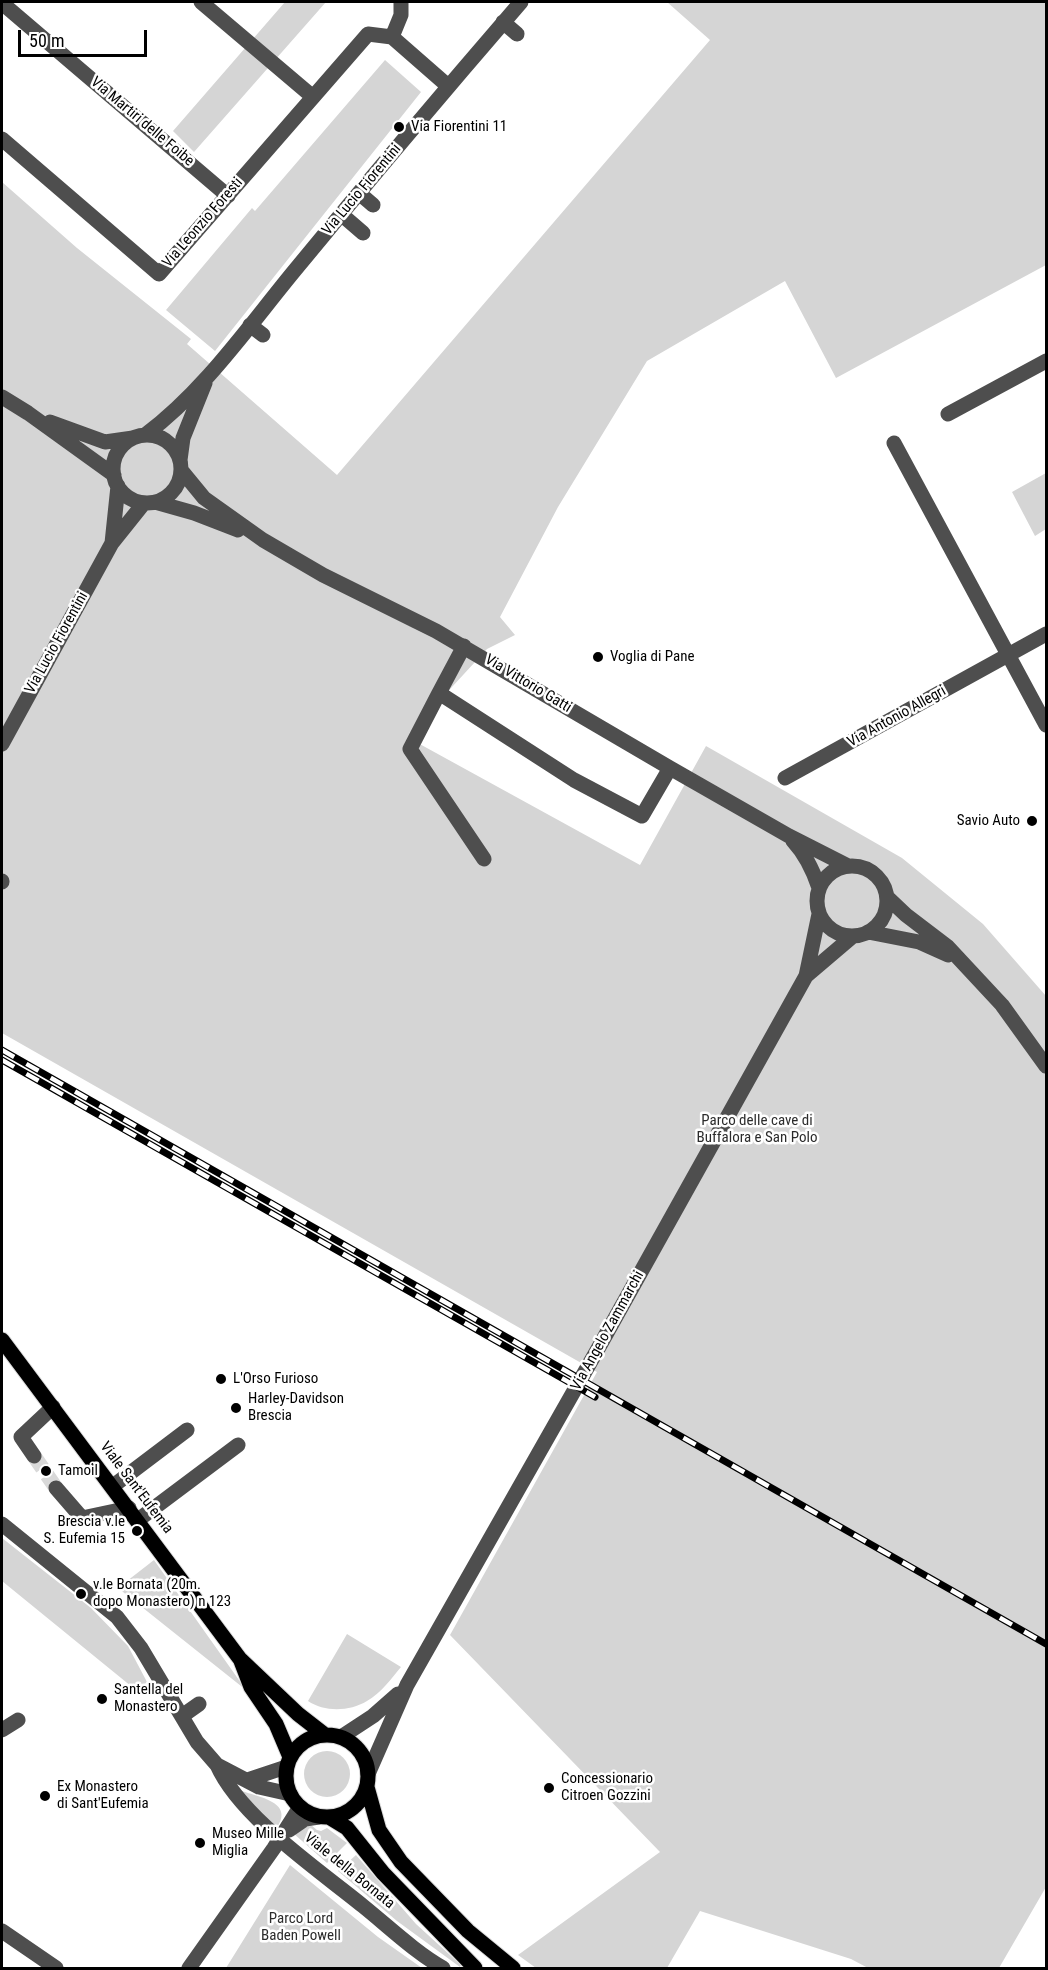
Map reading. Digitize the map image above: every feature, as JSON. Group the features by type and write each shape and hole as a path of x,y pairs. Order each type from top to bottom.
{"main road":[{"name":"Viale Sant'Eufemia","path":"2,1340 240,1659 298,1714 325,1735"},
{"name":"Viale Sant'Eufemia","path":"240,1659 251,1687 276,1724 288,1762"},
{"path":"288,1762 301,1744 309,1739 325,1735 341,1737 349,1742 363,1756 379,1830 402,1862 468,1931 513,1968"},
{"name":"Viale della Bornata","path":"288,1762 286,1781 290,1794 300,1807 347,1828 391,1881 475,1968"},
{"name":"Viale della Bornata","path":"324,1817 337,1816 353,1808 364,1795 367,1780"}],"street":[{"path":"201,2 313,97"},
{"path":"401,2 401,15 392,37 448,86"},
{"name":"Via Lucio Fiorentini","path":"140,436 206,381 359,193 521,2"},
{"name":"Via Martiri delle Foibe","path":"7,4 228,195"},
{"path":"503,22 517,34"},
{"name":"Via Leonzio Foresti","path":"2,139 159,274 368,34 392,37"},
{"path":"359,193 373,205"},
{"path":"342,214 363,233"},
{"path":"250,325 263,335"},
{"path":"948,414 1047,361"},
{"name":"Via Lucio Fiorentini","path":"181,465 183,438 206,381"},
{"path":"2,398 28,413 116,480"},
{"path":"28,413 105,442 140,436 157,436 167,441 175,449 181,465 179,481 174,490 165,498 150,502 134,500 124,494 116,480 114,464 117,453 124,444 140,436"},
{"path":"894,443 1047,725"},
{"name":"Via Vittorio Gatti","path":"181,465 204,498 263,540 323,575 464,646 789,836 848,866 866,869 874,874 880,880 887,897 895,907 948,947 1002,1005 1047,1066"},
{"name":"Via Lucio Fiorentini","path":"112,543 116,480"},
{"name":"Via Lucio Fiorentini","path":"2,744 112,543 150,502"},
{"name":"Via Vittorio Gatti","path":"150,502 194,513 263,540"},
{"name":"Via Antonio Allegri","path":"785,778 1047,634"},
{"path":"464,646 410,749 484,859"},
{"path":"439,693 574,780 642,816 670,768"},
{"name":"Via Vittorio Gatti","path":"789,836 805,855 812,869 819,888 816,906 829,928 845,936 861,934 919,942 942,951 963,964"},
{"path":"819,888 827,875 841,867 848,866"},
{"path":"861,934 881,921 885,914 887,897"},
{"name":"Via Angelo Zammarchi","path":"367,1780 407,1685 806,976 819,914"},
{"name":"Via Angelo Zammarchi","path":"806,976 861,934"},
{"path":"34,1456 21,1437 53,1407"},
{"path":"113,1486 188,1430"},
{"path":"56,1488 82,1518 134,1514 238,1445"},
{"name":"Viale della Bornata","path":"2,1524 117,1617 141,1648 197,1742 218,1766 236,1796 327,1878 443,1968"},
{"name":"Via Angelo Zammarchi","path":"341,1737 373,1716 407,1685"},
{"path":"182,1716 199,1704"},
{"path":"2,1730 18,1720"},
{"path":"247,1780 288,1762"},
{"name":"Viale della Bornata","path":"218,1766 259,1787 290,1794"},
{"path":"189,1968 300,1807"},
{"path":"280,1838 294,1825 305,1820 324,1817"},
{"path":"2,1931 56,1968"}],"green space":[{"path":"285,2 326,2 194,152 173,131"},
{"name":"Parco delle cave di Buffalora e San Polo","path":"667,2 1046,2 1046,265 836,378 785,281 647,361 558,507 500,617 515,635 487,649 440,700 416,742 640,865 706,746 902,858 983,924 1046,996 1046,1887 999,1968 868,1968 851,1959 700,1911 667,1968 536,1968 518,1955 660,1852 450,1635 597,1372 2,1033 2,182 77,248 191,339 187,344 337,475 710,40"},
{"path":"385,60 421,92 215,351 166,310 252,208 255,211"},
{"path":"1046,473 1046,529 1035,536 1012,492"},
{"path":"2,1538 91,1608 128,1646 147,1682 137,1691 2,1581"},
{"path":"154,1560 246,1690 118,1588"},
{"path":"347,1634 401,1667 377,1694 360,1705 345,1709 329,1709 314,1705 308,1701"},
{"path":"327,1751 343,1758 350,1774 343,1790 327,1797 311,1790 304,1774 311,1758"},
{"path":"237,1789 271,1801 277,1806 281,1812 281,1819 276,1829"},
{"path":"310,1824 321,1831 327,1828 347,1843 327,1863 293,1833"},
{"path":"356,1855 416,1924 461,1965 460,1967 397,1921 338,1871"},
{"name":"Parco Lord Baden Powell","path":"290,1865 378,1937 422,1968 226,1968"}],"tunnel":[{"path":"34,1456 56,1488"}],"railway":[{"path":"2,1050 1046,1644"},
{"path":"2,1060 595,1397"}],"place":[{"name":"Via Fiorentini 11","path":"399,127"},
{"name":"Voglia di Pane","path":"598,657"},
{"name":"Savio Auto","path":"1032,821"},
{"name":"L'Orso Furioso","path":"221,1379"},
{"name":"Harley-Davidson Brescia","path":"236,1408"},
{"name":"Tamoil","path":"46,1471"},
{"name":"Brescia v.le S. Eufemia 15","path":"137,1531"},
{"name":"v.le Bornata (20m. dopo Monastero) n 123","path":"81,1594"},
{"name":"Santella del Monastero","path":"102,1699"},
{"name":"Concessionario Citroen Gozzini","path":"549,1788"},
{"name":"Ex Monastero di Sant'Eufemia","path":"45,1796"},
{"name":"Museo Mille Miglia","path":"200,1843"}]}
